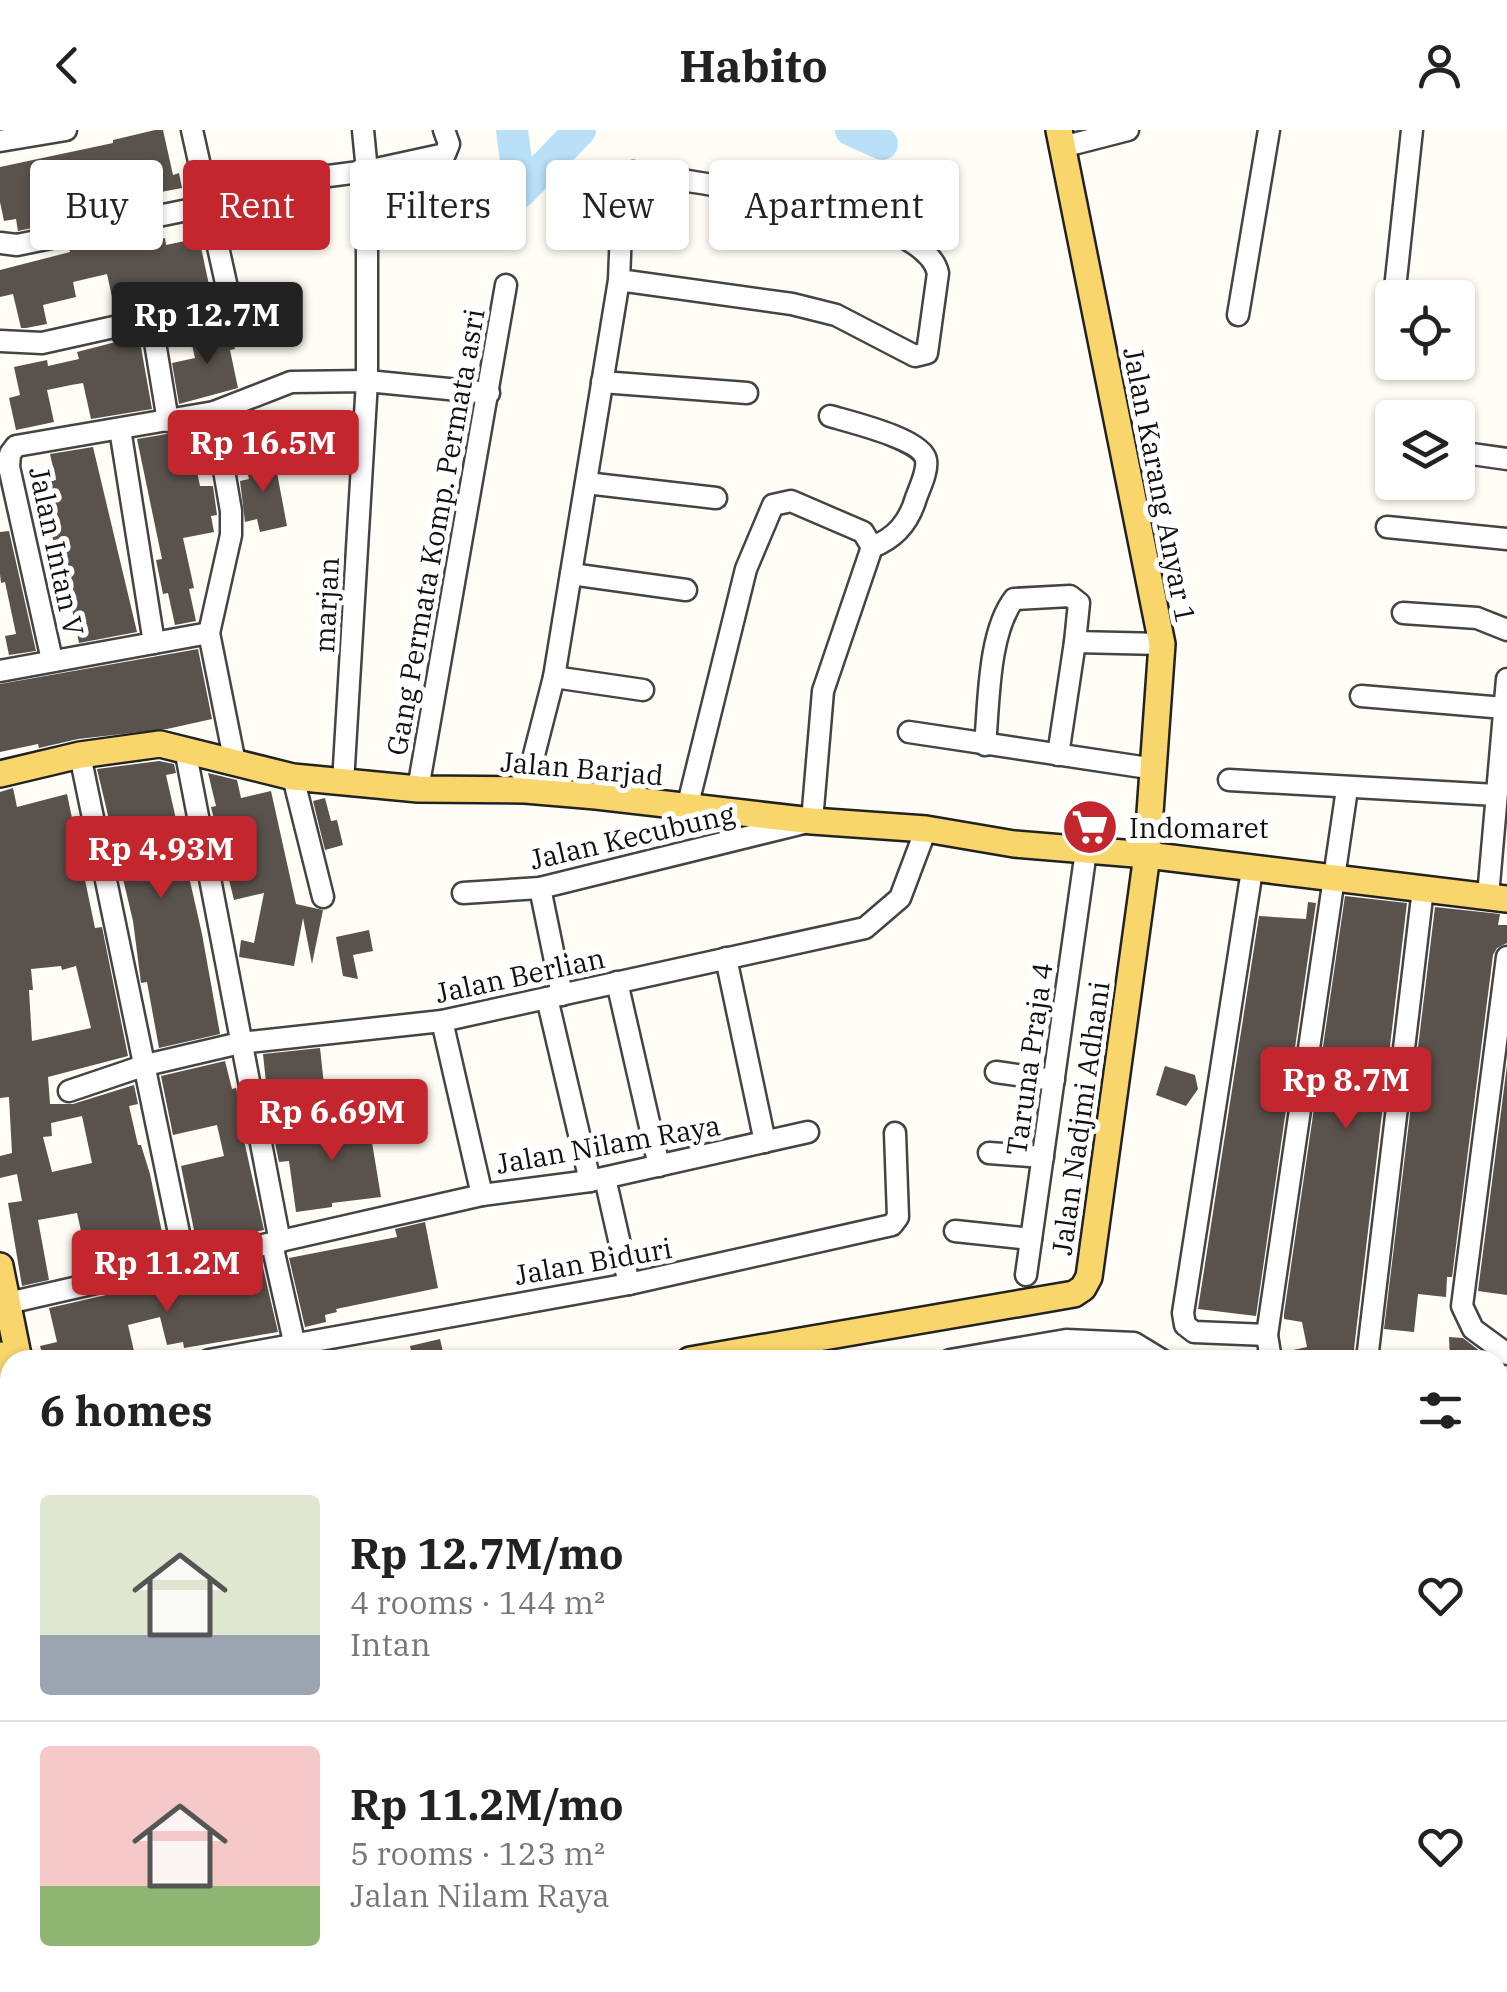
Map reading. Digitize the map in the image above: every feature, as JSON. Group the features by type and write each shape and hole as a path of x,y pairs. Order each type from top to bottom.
{"main road":[{"name":"Jalan Karang Anyar 1","path":"1060,139 1162,644 1147,855"},
{"name":"Jalan Barjad","path":"0,774 80,755 160,744 293,777 343,783 418,789 526,790 812,821 926,829 1014,844 1147,855 1498,898"},
{"name":"Jalan Nadjmi Adhani","path":"748,1350 1074,1294 1084,1288 1147,855"},
{"path":"0,1266 17,1350"}],"street":[{"path":"0,142 66,130"},
{"path":"192,130 198,160"},
{"name":"marjan","path":"363,130 366,160"},
{"path":"420,160 446,154 449,144 444,130"},
{"path":"1060,139 1128,130"},
{"path":"1238,315 1269,130"},
{"path":"1396,280 1412,130"},
{"path":"526,790 554,677 619,280 622,180 626,174 633,172 840,210 908,238 936,261 938,273 926,353 922,356 915,356 836,315 792,304 619,280"},
{"path":"0,243 17,246 183,205"},
{"path":"0,340 42,343 226,302 228,292 218,250"},
{"name":"marjan","path":"343,783 367,381 367,250"},
{"name":"Gang Permata Komp. Permata asri","path":"418,789 506,285"},
{"path":"151,318 168,421"},
{"path":"154,643 120,429 214,412 290,382 367,381 489,393"},
{"path":"602,382 747,393"},
{"path":"214,412 231,512 231,536 209,633 234,763"},
{"path":"830,416 908,442 922,450 927,462 911,515 890,540 872,547"},
{"name":"Jalan Intan V","path":"52,660 8,468 10,454 16,446 120,429"},
{"path":"1475,454 1507,458"},
{"path":"586,483 716,498"},
{"path":"686,808 746,569 773,505 792,501 863,532 872,547 823,691 812,821"},
{"path":"1387,527 1507,539"},
{"path":"571,574 686,590"},
{"path":"985,746 994,650 1007,608 1014,599 1070,596 1079,603 1058,755"},
{"path":"1403,613 1478,618 1507,630"},
{"path":"0,671 209,633"},
{"path":"1075,642 1162,644"},
{"path":"554,677 643,690"},
{"path":"1498,898 1496,795 1507,679"},
{"path":"1361,696 1504,708"},
{"path":"909,732 1155,769"},
{"path":"185,749 295,1346"},
{"path":"80,755 184,1262"},
{"path":"293,777 323,896"},
{"path":"1229,780 1496,795"},
{"path":"1269,1350 1267,1335 1347,789"},
{"name":"Jalan Kecubung","path":"463,892 540,888 812,821"},
{"name":"Jalan Berlian","path":"68,1091 146,1065 240,1042 442,1021 865,928 900,898 926,829"},
{"name":"Taruna Praja 4","path":"1026,1275 1086,851"},
{"path":"1252,870 1182,1313 1185,1325 1194,1332 1267,1335"},
{"path":"540,888 555,996 597,1179 630,1284"},
{"path":"1368,1350 1423,890"},
{"path":"1502,1350 1473,1329 1462,1306 1507,957"},
{"path":"726,958 765,1142"},
{"path":"617,982 659,1166"},
{"path":"442,1021 482,1195"},
{"path":"996,1072 1054,1080"},
{"name":"Jalan Nilam Raya","path":"8,1303 482,1195 597,1179 808,1132"},
{"name":"Jalan Biduri","path":"270,1350 630,1284 892,1225 898,1217 895,1133"},
{"path":"989,1152 1043,1158"},
{"path":"955,1231 1031,1239"},
{"path":"1008,1350 1066,1340 1134,1343 1146,1350"}],"building":[{"path":"163,130 173,175 179,173 182,188 163,192 163,160 33,160"},
{"path":"30,161 30,228 18,231 16,219 4,221 0,167"},
{"path":"163,238 166,245 183,241 183,250 202,250 209,285 145,298 146,305 115,311 107,274 73,282 76,297 43,305 47,324 21,328 13,294 0,297 0,270 70,252 163,250"},
{"path":"230,327 238,388 179,404 172,363 195,358 190,336"},
{"path":"139,336 152,409 91,419 83,383 47,390 54,422 16,430 9,398 20,395 14,367 47,360 48,366 79,359 77,352"},
{"path":"202,428 206,449 193,452 200,486 213,486 217,515 211,516 214,532 183,538 194,588 189,589 196,621 175,625 156,560 162,559 137,439"},
{"path":"93,447 137,632 79,643 72,609 68,610 41,483 56,480 50,454"},
{"path":"274,457 287,526 260,532 257,519 245,522 240,481 249,479 245,463"},
{"path":"9,531 36,651 9,655 5,636 16,634 5,582 1,583 0,532"},
{"path":"198,649 212,719 0,752 0,684"},
{"path":"159,761 174,764 176,773 166,775 220,1034 159,1048 147,982 141,983 133,921 97,769"},
{"path":"208,773 237,780 241,798 271,791 296,904 323,910 312,964 303,918 294,966 239,957 241,940 254,943 264,893 234,900 211,807 216,806"},
{"path":"13,788 17,807 67,794 95,928 102,927 128,1056 48,1077 50,1104 73,1104 134,1085 138,1104 129,1106 150,1174 166,1252 127,1262 122,1241 85,1249 77,1213 38,1220 49,1280 22,1286 8,1203 22,1201 17,1174 0,1178 0,1156 12,1153 9,1097 0,1098 0,792","holes":["61,966 62,970 76,966 91,1028 32,1041 31,969","82,1116 92,1163 52,1172 43,1137 52,1136 51,1123"]},
{"path":"325,798 331,821 337,820 343,845 325,850 313,801"},
{"path":"1345,896 1407,903 1354,1350 1293,1350 1307,1347 1302,1322 1284,1319"},
{"path":"1308,902 1316,903 1256,1316 1198,1309 1259,916 1306,919"},
{"path":"1435,907 1500,914 1498,925 1507,925 1507,943 1493,955 1452,1277 1447,1277 1446,1297 1418,1294 1414,1332 1384,1329"},
{"path":"369,930 373,951 353,955 358,979 343,976 336,937"},
{"path":"320,1048 324,1085 267,1092 263,1054"},
{"path":"225,1061 232,1089 236,1088 264,1230 197,1245 181,1166 224,1156 217,1125 173,1135 161,1076"},
{"path":"1507,1065 1507,1295 1478,1291"},
{"path":"1165,1066 1195,1075 1198,1089 1186,1106 1156,1095"},
{"path":"367,1112 381,1197 296,1212 289,1161 279,1162 274,1138 338,1128 337,1115"},
{"path":"425,1222 438,1288 336,1309 337,1312 325,1315 326,1322 305,1327 289,1258 397,1237 395,1229"},
{"path":"261,1259 278,1332 184,1348 183,1342 167,1345 160,1317 128,1325 134,1350 41,1350 40,1346 57,1342 49,1308 137,1288 138,1292"},
{"path":"1449,1337 1463,1338 1478,1350 1450,1350"},
{"path":"440,1339 443,1350 411,1350 410,1346"}],"waterway":[{"path":"512,130 520,192 580,130"},
{"path":"851,130 882,144"}],"place":[{"name":"Indomaret","path":"1090,827"}]}
